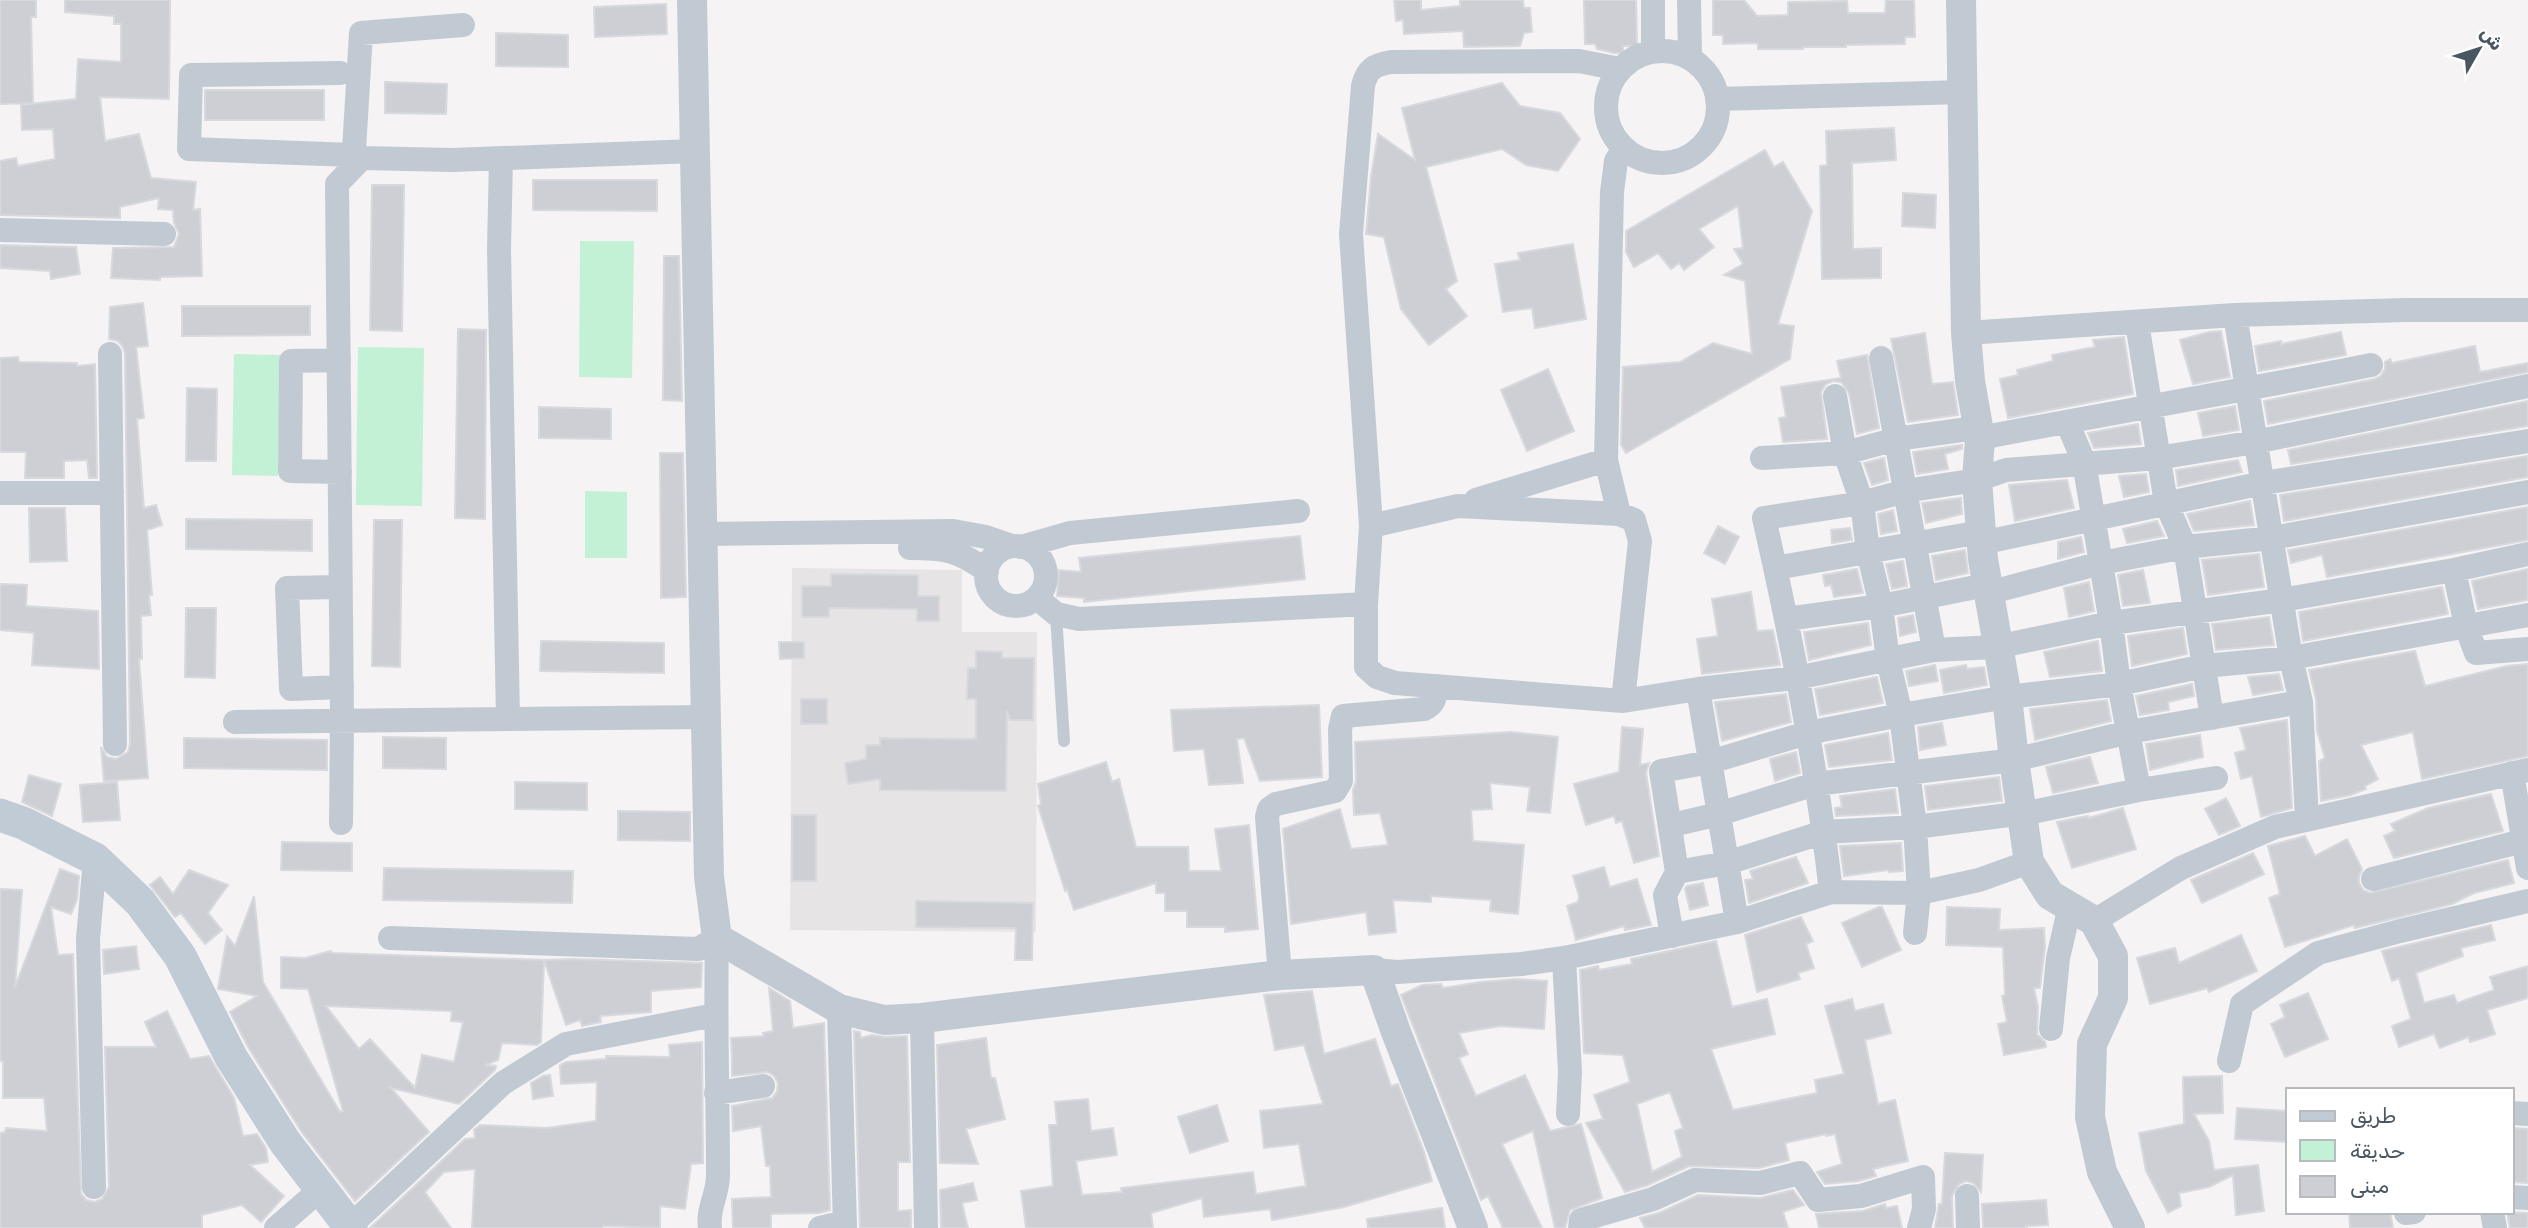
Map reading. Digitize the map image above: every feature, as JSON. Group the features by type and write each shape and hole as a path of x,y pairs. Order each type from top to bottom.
{"main road":[{"path":"0,815 23,823 95,859 140,902 180,956 231,1058 285,1142 351,1227"}],"street":[{"path":"692,0 709,877 717,938 715,1015 718,1180 708,1217 710,1228"},
{"path":"1653,0 1653,51"},
{"path":"1689,0 1690,58"},
{"path":"1961,0 1966,333 1978,433 1977,480 1987,589 2007,697 2029,862 2050,895 2082,914 2113,956 2113,998 2092,1044 2090,1117 2102,1172 2130,1228"},
{"path":"341,823 337,184 353,161 361,33 463,25"},
{"path":"1653,51 1678,53 1690,58 1708,75 1717,99 1715,123 1710,135 1693,153 1670,162 1645,160 1624,148 1609,127 1606,102 1613,78 1630,60 1653,51"},
{"path":"1620,69 1579,61 1391,62 1377,65 1367,72 1363,86 1351,234 1371,526 1366,604 1366,667 1371,674 1395,682 1623,701 1796,678 1934,650 1996,646 2111,623 2282,600 2454,570 2528,554"},
{"path":"340,73 191,75 189,149 353,161 362,158 452,160 695,150"},
{"path":"1717,99 1963,92"},
{"path":"1619,514 1606,460 1612,192 1616,161 1624,148"},
{"path":"501,158 499,249 508,719"},
{"path":"0,230 164,234"},
{"path":"1966,333 2235,315 2528,310"},
{"path":"2235,315 2291,658 2301,702 2307,820"},
{"path":"2137,323 2166,503 2185,547 2212,718"},
{"path":"110,354 115,744"},
{"path":"1881,358 1934,650"},
{"path":"339,360 291,361 290,471 340,472"},
{"path":"1762,458 1845,453 1896,439 1978,433 2067,422 2371,365"},
{"path":"1831,892 1807,733 1764,518 1862,503 1905,491 1977,480 2006,470 2158,458 2255,442 2528,386"},
{"path":"1835,396 1845,453 1862,503 1888,660 1901,715 1915,827 1919,893 1915,933"},
{"path":"2067,422 2084,463 2119,684 2139,790"},
{"path":"1775,568 1868,551 2092,520 2263,483 2528,441"},
{"path":"1371,526 1458,506 1606,460"},
{"path":"1786,619 1987,589 2185,547 2272,538 2528,492"},
{"path":"0,493 112,493"},
{"path":"1458,506 1619,514 1634,520 1640,541 1623,701"},
{"path":"1298,511 1070,533 1016,546 995,555 986,571 989,590 1002,603 1047,606 1079,620 1366,604"},
{"path":"703,543 953,531 986,537 1038,555 1043,563 1047,606"},
{"path":"703,543 940,548 967,557 986,571"},
{"path":"2454,570 2466,626 2476,653 2528,649"},
{"path":"341,587 288,588 291,690 342,687"},
{"path":"1672,936 1665,895 1677,872 1672,825 1661,771 1710,762 1807,733 1901,715 2007,697 2119,684 2203,666 2291,658 2528,615"},
{"path":"1280,975 1267,817 1269,808 1276,804 1335,791 1339,787 1340,729 1343,716 1424,709 1434,701 1437,686"},
{"path":"1698,690 1737,922"},
{"path":"1672,825 1718,814 1815,784 2014,760 2129,732 2301,702"},
{"path":"236,722 706,717"},
{"path":"2051,1029 2058,958 2082,914 2275,827 2520,771 2528,868"},
{"path":"1677,872 1727,863 1824,832 1915,827 2023,813 2216,778"},
{"path":"2373,879 2524,841"},
{"path":"94,1187 88,939 95,859"},
{"path":"717,938 839,1009 884,1020 922,1018 1280,975 1374,970 1397,972 1522,964 1564,958 1737,922 1831,892 1919,893 1979,880 2029,862"},
{"path":"2229,1060 2242,1004 2318,953 2528,901"},
{"path":"390,938 698,949 717,938"},
{"path":"1564,958 1570,1072 1568,1114"},
{"path":"1374,970 1473,1228"},
{"path":"820,1228 845,1225 839,1009"},
{"path":"351,1227 503,1083 566,1044 715,1015"},
{"path":"922,1018 926,1228"},
{"path":"716,1093 763,1086"},
{"path":"1580,1228 1581,1220 1653,1199 1695,1180 1760,1183 1800,1173 1818,1200 1861,1196 1923,1177 1924,1209 1919,1228"},
{"path":"276,1228 322,1188"},
{"path":"1967,1196 1968,1228"}],"lane":[{"path":"1047,606 1065,741"}],"shaded area":[{"path":"792,568 962,570 962,632 1037,632 1036,932 790,930"}],"green space":[{"path":"580,241 634,241 632,378 579,377"},
{"path":"358,347 424,348 422,506 356,505"},
{"path":"234,354 280,355 278,476 232,475"},
{"path":"585,491 627,492 627,558 585,558"}],"building":[{"path":"0,0 36,0 36,17 31,17 33,103 0,104"},
{"path":"65,0 170,0 169,99 100,97 105,141 139,134 151,178 196,182 193,210 200,209 202,276 160,277 160,280 111,278 113,248 174,247 179,234 174,223 173,210 158,209 159,198 120,207 120,218 0,215 0,161 16,158 18,166 55,159 53,129 22,130 21,105 76,99 78,59 121,62 121,24 114,24 114,16 65,12"},
{"path":"1394,0 1421,0 1421,10 1460,6 1460,0 1523,0 1524,8 1530,8 1532,32 1524,33 1520,46 1464,47 1463,31 1404,34 1403,20 1396,21"},
{"path":"1584,0 1636,0 1637,46 1623,46 1623,53 1614,53 1597,49 1595,44 1585,44"},
{"path":"1713,0 1744,0 1757,16 1788,15 1788,2 1847,1 1848,13 1885,13 1886,0 1914,0 1915,37 1905,37 1905,44 1803,49 1758,49 1758,43 1723,44 1723,35 1713,35"},
{"path":"666,4 667,34 595,37 594,7"},
{"path":"496,33 568,35 568,67 496,66"},
{"path":"385,82 447,84 446,114 385,113"},
{"path":"1502,83 1520,106 1560,113 1580,139 1558,171 1526,165 1502,149 1426,167 1457,281 1446,289 1467,316 1429,345 1401,309 1384,237 1366,234 1378,134 1415,160 1402,108"},
{"path":"205,90 324,90 324,120 205,120"},
{"path":"1894,128 1896,160 1852,163 1853,249 1881,248 1881,278 1822,279 1820,166 1827,165 1826,131"},
{"path":"1765,150 1774,167 1783,162 1812,211 1778,324 1794,326 1790,359 1626,453 1621,445 1623,367 1680,362 1713,343 1752,354 1745,281 1724,275 1743,264 1734,249 1743,248 1738,206 1699,229 1714,247 1684,270 1679,263 1671,269 1658,253 1634,267 1626,252 1626,231"},
{"path":"533,180 657,180 657,211 533,210"},
{"path":"372,185 404,185 402,331 370,330"},
{"path":"1903,193 1936,195 1935,228 1902,226"},
{"path":"1573,244 1586,319 1535,328 1532,308 1503,312 1495,264 1520,260 1518,253"},
{"path":"0,245 76,247 80,274 51,279 50,271 0,268"},
{"path":"664,256 679,256 682,401 663,400"},
{"path":"143,303 148,346 136,347 144,418 137,419 144,508 156,505 162,525 147,530 151,615 141,616 142,659 139,659 148,778 104,781 101,747 107,757 116,759 128,752 130,744 125,354 118,341 109,339 110,307"},
{"path":"182,306 310,306 310,335 182,336"},
{"path":"458,329 486,330 485,519 455,518"},
{"path":"2221,331 2230,377 2193,384 2180,340"},
{"path":"2341,332 2346,355 2259,371 2255,346 2281,341 2281,344"},
{"path":"1925,333 1932,384 1953,382 1958,415 1908,422 1891,339"},
{"path":"2124,337 2133,394 2008,418 2000,379 2018,375 2017,370 2053,361 2052,355 2095,347 2093,340"},
{"path":"2475,346 2480,372 2528,363 2528,372 2268,424 2264,401 2375,379 2381,376 2385,362 2390,359 2392,363"},
{"path":"1867,355 1879,428 1857,434 1849,393 1841,382 1833,381 1826,384 1821,392 1827,439 1783,442 1779,418 1786,417 1781,387 1841,378 1837,361"},
{"path":"18,357 19,362 77,363 77,366 95,364 97,478 89,478 87,460 64,461 64,478 25,478 26,452 0,452 0,358"},
{"path":"1548,369 1574,431 1527,451 1501,390"},
{"path":"187,388 217,389 216,461 186,461"},
{"path":"2528,401 2528,426 2291,464 2288,450"},
{"path":"2235,406 2239,430 2203,436 2198,413"},
{"path":"539,407 611,409 611,439 539,438"},
{"path":"2138,424 2141,444 2094,448 2088,433"},
{"path":"1962,445 1962,449 1945,454 1948,469 1917,474 1913,452"},
{"path":"660,453 683,453 686,597 661,598"},
{"path":"2528,456 2528,477 2284,521 2280,495"},
{"path":"1884,458 1888,480 1872,485 1864,463"},
{"path":"2238,460 2242,472 2178,486 2176,470"},
{"path":"2146,474 2149,492 2124,497 2119,476"},
{"path":"2067,480 2074,508 2015,521 2009,485"},
{"path":"1961,498 1962,514 1926,523 1922,503"},
{"path":"2250,501 2254,525 2194,531 2187,514"},
{"path":"2528,507 2528,540 2327,577 2322,555 2291,563 2288,550"},
{"path":"29,508 65,508 67,561 30,562"},
{"path":"1893,510 1897,531 1881,534 1878,514"},
{"path":"186,519 312,520 312,551 186,549"},
{"path":"374,520 402,520 400,667 372,666"},
{"path":"2157,521 2164,536 2127,543 2123,529"},
{"path":"1718,526 1739,537 1725,564 1704,553"},
{"path":"1850,528 1852,540 1832,543 1831,530"},
{"path":"1300,536 1305,579 1084,602 1084,598 1057,596 1059,570 1081,572 1079,558"},
{"path":"2081,537 2084,552 2058,559 2058,542"},
{"path":"1965,550 1968,573 1936,580 1932,556"},
{"path":"2259,554 2264,587 2208,595 2202,560"},
{"path":"1903,561 1907,586 1892,589 1886,564"},
{"path":"1857,569 1863,593 1834,597 1831,585 1825,586 1823,575"},
{"path":"2528,569 2528,600 2478,609 2472,581"},
{"path":"2143,570 2150,603 2123,606 2118,575"},
{"path":"831,574 918,575 918,596 939,596 939,621 917,621 917,609 829,608 829,617 802,617 802,586 831,586"},
{"path":"2089,582 2094,611 2069,617 2064,588"},
{"path":"0,584 27,585 26,606 98,611 99,669 32,665 34,633 0,630"},
{"path":"2442,587 2448,614 2303,641 2299,612"},
{"path":"1751,592 1757,631 1773,630 1780,665 1702,674 1697,639 1718,636 1712,599"},
{"path":"186,608 216,608 215,678 185,677"},
{"path":"1913,615 1916,632 1900,636 1898,618"},
{"path":"2269,617 2274,645 2216,650 2212,624"},
{"path":"1868,623 1871,645 1809,660 1804,632"},
{"path":"2183,628 2187,654 2132,666 2128,636"},
{"path":"541,641 664,643 664,673 540,671"},
{"path":"2098,641 2102,671 2050,677 2044,652"},
{"path":"779,642 804,642 804,658 780,659"},
{"path":"976,651 1002,652 1002,658 1034,658 1033,720 1010,720 1007,711 1006,791 880,790 880,779 848,784 845,763 866,759 866,745 880,745 880,738 976,739 976,699 967,699 968,668 976,668"},
{"path":"2415,651 2425,686 2507,666 2528,664 2528,756 2422,779 2413,732 2361,745 2378,779 2365,786 2366,789 2351,795 2321,801 2319,761 2325,758 2317,731 2316,699 2309,670"},
{"path":"1935,665 1938,681 1909,686 1906,671"},
{"path":"1966,665 1967,669 1984,667 1987,685 1944,693 1940,670"},
{"path":"2279,674 2283,690 2253,695 2248,677"},
{"path":"1877,677 1883,703 1820,715 1815,689"},
{"path":"2192,684 2194,696 2168,702 2169,710 2140,715 2136,696"},
{"path":"1786,694 1791,722 1722,741 1715,702"},
{"path":"801,699 827,699 827,724 801,724"},
{"path":"2107,700 2111,721 2035,740 2030,709"},
{"path":"1319,705 1322,777 1260,781 1244,738 1237,739 1243,783 1209,785 1204,749 1174,751 1171,710"},
{"path":"2287,720 2292,808 2261,817 2252,776 2241,779 2235,753 2246,750 2240,728"},
{"path":"1942,723 1946,745 1920,750 1918,727"},
{"path":"1622,727 1643,729 1640,765 1649,763 1646,773 1659,856 1634,863 1622,821 1616,823 1614,816 1586,825 1574,784 1619,772"},
{"path":"1511,732 1558,737 1550,813 1527,811 1530,787 1490,783 1492,809 1471,810 1473,841 1524,845 1518,914 1490,911 1491,900 1431,896 1431,902 1393,900 1396,932 1369,935 1366,912 1291,924 1283,829 1340,809 1351,849 1388,845 1380,813 1354,815 1355,742"},
{"path":"1888,733 1892,760 1829,767 1825,745"},
{"path":"2200,735 2203,757 2150,770 2146,744"},
{"path":"383,737 446,738 446,769 383,768"},
{"path":"184,738 327,740 327,770 184,768"},
{"path":"1796,752 1800,773 1775,781 1770,759"},
{"path":"2090,757 2098,783 2053,793 2046,767"},
{"path":"1106,762 1112,782 1119,779 1136,847 1188,847 1189,871 1221,871 1215,829 1249,825 1258,929 1225,932 1225,927 1187,927 1187,911 1165,911 1165,893 1156,893 1156,883 1074,910 1067,889 1065,891 1038,806 1041,804 1038,784"},
{"path":"29,775 61,784 52,816 22,802"},
{"path":"1999,777 2002,801 1928,810 1925,786"},
{"path":"117,782 120,820 83,822 80,785"},
{"path":"515,782 587,783 587,810 515,809"},
{"path":"1895,789 1898,813 1836,816 1835,808 1842,807 1840,796"},
{"path":"2491,794 2503,831 2394,858 2384,836 2395,831 2391,824 2428,808"},
{"path":"2226,798 2240,826 2219,835 2205,809"},
{"path":"2123,808 2136,849 2072,868 2057,822 2088,816 2089,818"},
{"path":"618,811 690,812 690,841 618,840"},
{"path":"792,815 816,815 816,881 792,881"},
{"path":"2305,836 2315,856 2347,839 2362,869 2359,883 2363,890 2370,893 2508,860 2514,883 2474,893 2452,904 2355,928 2354,925 2285,947 2269,898 2280,894 2268,846"},
{"path":"282,842 352,843 352,871 281,870"},
{"path":"1901,843 1903,871 1888,870 1844,876 1840,846"},
{"path":"2253,853 2264,874 2202,903 2191,880"},
{"path":"1796,857 1808,883 1749,903 1745,880 1753,879 1750,871"},
{"path":"1604,867 1610,887 1637,879 1651,925 1625,930 1624,926 1576,940 1567,906 1578,902 1579,896 1573,876"},
{"path":"384,868 573,871 572,903 383,900"},
{"path":"60,869 79,876 77,900 71,914 51,907 58,955 73,954 81,1194 86,1200 95,1202 102,1199 109,1187 105,1047 156,1047 145,1022 167,1011 190,1059 209,1056 234,1098 243,1136 257,1134 266,1148 268,1162 250,1165 284,1196 261,1222 242,1205 202,1215 202,1228 0,1228 0,1133 5,1132 6,1128 47,1131 44,1098 3,1098 3,1061 0,1061 0,889 22,890 15,987"},
{"path":"189,870 228,885 208,913 222,930 205,944 181,913 175,917 150,885 160,877 173,894"},
{"path":"1703,883 1708,905 1690,910 1685,889 1687,886"},
{"path":"254,896 263,982 340,1112 343,1111 308,989 281,988 281,957 305,958 331,951 544,960 541,1042 537,1045 502,1043 498,1060 485,1065 496,1066 495,1070 459,1104 391,1088 429,1132 355,1201 301,1131 248,1047 230,1012 257,996 218,989 227,936 235,946","holes":["326,1006 452,1011 451,1021 463,1022 454,1062 422,1055 415,1088 370,1039 359,1049"]},
{"path":"916,901 1033,903 1032,960 1015,960 1016,928 916,927"},
{"path":"1882,907 1901,950 1862,967 1842,923"},
{"path":"1947,907 2000,909 1999,930 2044,928 2045,947 2040,988 2034,988 2038,1007 2037,1034 2046,1047 2004,1055 1998,1024 2007,1022 2002,996 2005,995 2003,947 1946,945"},
{"path":"1801,917 1813,941 1806,944 1814,968 1798,973 1800,979 1757,992 1745,935"},
{"path":"2491,925 2495,940 2461,948 2463,956 2416,973 2424,1003 2454,995 2457,1003 2494,990 2490,977 2528,966 2528,998 2487,1010 2495,1034 2470,1042 2468,1037 2440,1048 2434,1034 2399,1047 2392,1026 2411,1019 2399,978 2392,981 2382,951"},
{"path":"2241,935 2257,971 2209,992 2207,988 2150,1004 2137,958 2175,948 2179,963"},
{"path":"1716,941 1732,1007 1767,999 1775,1034 1711,1049 1733,1110 1817,1093 1815,1080 1844,1074 1825,1006 1852,999 1855,1011 1883,1004 1891,1033 1865,1040 1878,1104 1895,1100 1908,1161 1873,1169 1876,1176 1858,1181 1825,1184 1817,1172 1842,1164 1835,1134 1826,1134 1785,1143 1789,1160 1759,1168 1689,1166 1648,1185 1625,1192 1586,1123 1603,1119 1594,1095 1630,1082 1623,1055 1584,1053 1580,970 1598,966 1599,970 1632,964 1631,959","holes":["1670,1092 1683,1128 1675,1131 1682,1157 1652,1172 1637,1104"]},
{"path":"136,946 139,969 104,974 103,950"},
{"path":"544,960 702,963 701,987 651,991 651,1012 600,1016 601,1022 582,1026 580,1020 566,1025"},
{"path":"1517,979 1547,981 1544,1029 1500,1026 1459,1033 1468,1054 1459,1058 1476,1096 1525,1075 1550,1131 1581,1124 1602,1198 1570,1210 1565,1228 1555,1228 1533,1131 1502,1144 1542,1228 1503,1228 1488,1196 1481,1200 1401,995 1422,985 1441,984 1443,988"},
{"path":"769,988 790,1001 793,1028 824,1023 830,1210 819,1213 771,1214 771,1228 733,1228 732,1199 771,1197 770,1166 766,1166 761,1126 733,1131 732,1106 772,1098 777,1092 778,1083 768,1072 732,1076 731,1038 764,1036 763,1033 773,1031"},
{"path":"1312,991 1324,1054 1375,1039 1391,1086 1398,1084 1432,1181 1344,1207 1272,1220 1270,1209 1204,1217 1202,1198 1151,1213 1153,1228 1026,1228 1021,1191 1053,1186 1049,1125 1057,1125 1055,1102 1088,1099 1091,1131 1113,1128 1117,1155 1076,1161 1082,1195 1122,1192 1121,1188 1253,1172 1256,1194 1306,1186 1299,1144 1264,1148 1260,1111 1323,1104 1304,1045 1275,1050 1264,995"},
{"path":"2308,993 2328,1039 2285,1057 2271,1024 2285,1017 2280,1005"},
{"path":"854,1031 860,1032 861,1038 872,1035 907,1036 910,1162 898,1162 898,1211 911,1210 911,1228 860,1228"},
{"path":"986,1038 991,1078 995,1078 1005,1119 966,1129 978,1164 940,1163 937,1045"},
{"path":"702,1042 703,1163 691,1164 685,1209 660,1206 660,1228 472,1228 475,1169 444,1172 425,1192 451,1228 370,1228 465,1139 475,1138 474,1130 480,1125 547,1128 596,1121 597,1082 561,1084 560,1065 566,1062 606,1059 606,1056 670,1057 669,1045"},
{"path":"550,1075 553,1096 533,1099 531,1083"},
{"path":"2222,1076 2223,1113 2194,1114 2209,1141 2214,1170 2258,1165 2264,1211 2236,1215 2233,1175 2209,1187 2179,1193 2181,1206 2168,1213 2146,1171 2139,1133 2184,1124 2183,1077"},
{"path":"1217,1105 1228,1141 1190,1153 1178,1117"},
{"path":"2237,1108 2286,1111 2286,1142 2235,1139"},
{"path":"2514,1128 2528,1129 2528,1183 2514,1182"},
{"path":"1945,1153 1983,1155 1981,1192 1973,1183 1966,1181 1959,1184 1952,1196 1953,1228 1935,1228 1939,1204 1942,1204"},
{"path":"973,1183 977,1200 962,1203 968,1228 941,1228 940,1190"},
{"path":"1793,1190 1804,1205 1783,1212 1788,1228 1645,1228 1640,1218 1659,1213 1698,1195 1760,1198"},
{"path":"2046,1200 2048,1225 1983,1228 1982,1204"},
{"path":"1885,1204 1886,1208 1897,1206 1902,1228 1819,1228 1816,1214 1863,1211"},
{"path":"1442,1208 1445,1228 1368,1228 1367,1219"},
{"path":"2528,1213 2528,1228 2510,1228 2507,1214"},
{"path":"2349,1214 2390,1214 2393,1228 2350,1228"}]}
